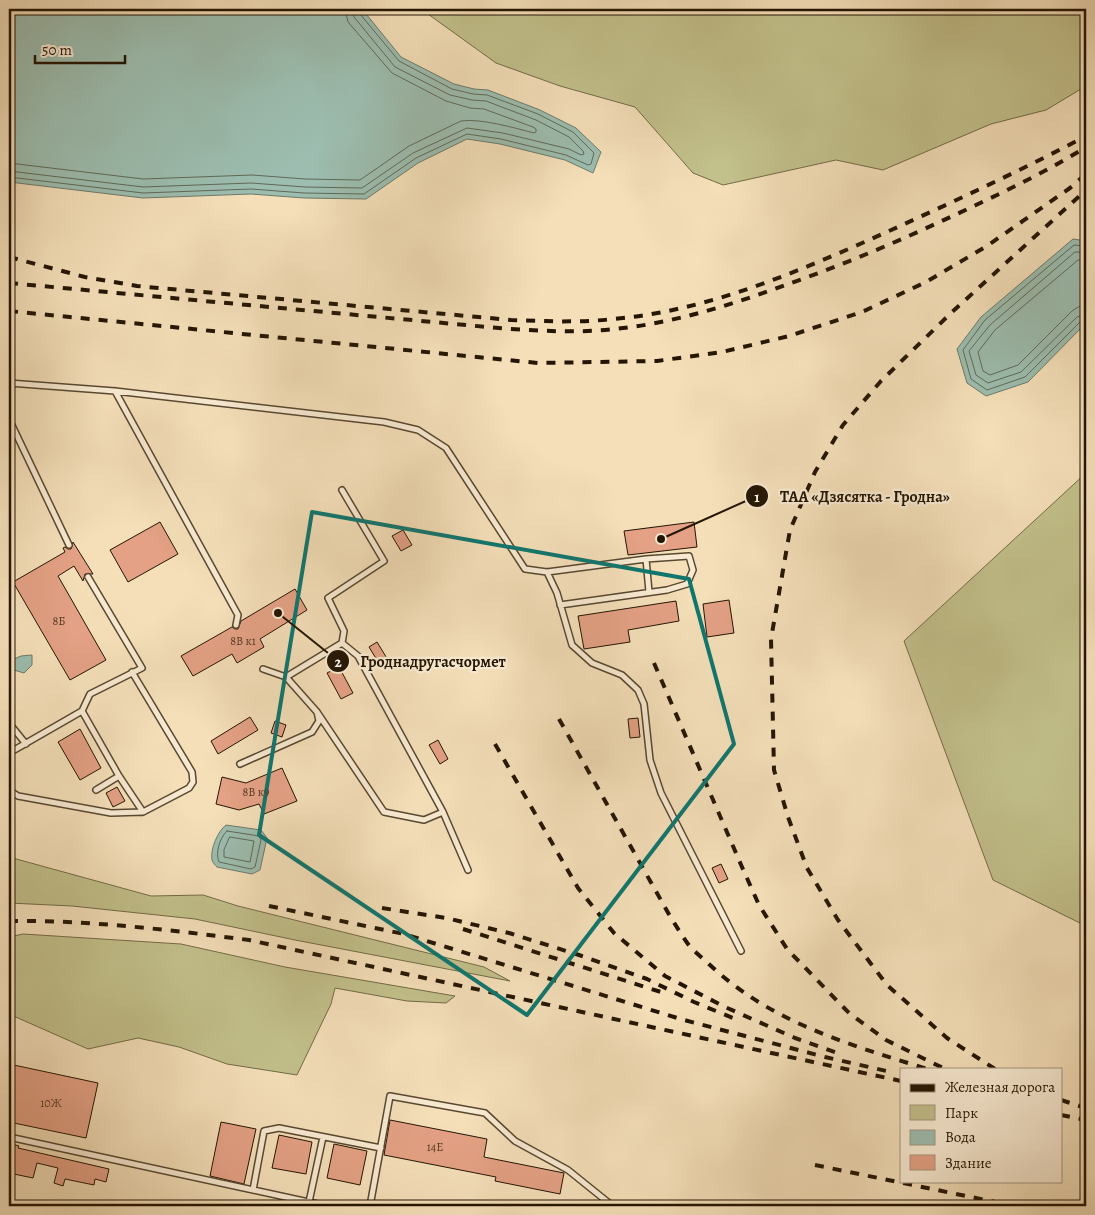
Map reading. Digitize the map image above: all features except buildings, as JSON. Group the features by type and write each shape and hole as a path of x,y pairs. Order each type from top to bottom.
{"lane":[{"path":"9,383 115,391 384,422 418,430 446,448 526,569 547,572 646,559 689,556 693,570 687,584 668,590 560,605"},
{"path":"115,391 238,615 236,625"},
{"path":"9,420 69,544"},
{"path":"286,677 342,643 344,631 328,598 384,561 342,490"},
{"path":"646,559 648,592"},
{"path":"547,572 557,593 572,645 592,663 622,675 638,690 644,704 650,760 661,793 741,951"},
{"path":"9,754 82,711 90,694 142,668 88,577"},
{"path":"342,643 358,656 443,812 468,870"},
{"path":"263,669 286,677 317,712 384,812 424,820 443,812"},
{"path":"9,790 18,796 110,813 143,812 189,788 193,782 192,772 132,672"},
{"path":"82,711 119,776 143,812"},
{"path":"240,764 312,732 319,721 317,712"},
{"path":"9,723 26,744"},
{"path":"96,790 119,776"},
{"path":"370,1206 390,1096 485,1113 515,1141 568,1170 609,1203 610,1206"},
{"path":"253,1190 264,1131 279,1128 381,1148"},
{"path":"9,1137 327,1206"},
{"path":"309,1202 323,1137"}],"highlighted area":[{"path":"312,512 689,579 734,744 527,1015 259,835"}],"green space":[{"path":"421,9 1086,9 1086,86 1046,110 991,124 883,170 836,160 723,185 693,173 635,107 560,86 496,63"},
{"path":"1086,473 1086,926 993,880 904,641"},
{"path":"9,857 151,896 203,895 238,906 484,967 510,981 195,919 72,906 9,903"},
{"path":"23,934 181,944 285,967 455,996 446,1003 407,1001 335,988 331,1004 297,1075 227,1064 179,1047 138,1038 88,1049 9,1014 9,937"}],"water":[{"path":"9,9 362,9 401,57 454,84 488,90 540,110 576,128 601,152 593,173 565,160 500,144 467,139 418,163 366,199 304,198 251,194 143,198 9,182"},
{"path":"1073,239 1086,241 1086,323 1028,382 986,396 967,383 957,349 981,317"},
{"path":"32,655 32,665 24,673 14,670 14,659"},
{"path":"226,825 261,830 267,838 260,870 252,874 217,867 214,864 212,860 213,846 220,831"}],"railway":[{"path":"9,257 85,277 137,286 511,320 574,321 649,315 720,298 789,274 939,208 1086,136"},
{"path":"9,283 509,329 549,331 615,329 660,322 704,312 770,291 838,266 907,237 990,198 1046,170 1086,147"},
{"path":"9,311 538,363 657,361 722,352 789,336 862,312 926,282 987,246 1070,188 1086,174"},
{"path":"993,1068 947,1038 887,985 838,920 807,868 788,817 774,770 771,639 790,530 815,472 843,425 881,381 951,313 1086,190"},
{"path":"654,663 759,905 787,949 849,1013 886,1040 943,1068"},
{"path":"559,719 671,918 690,947 734,985 785,1017 840,1040 924,1068"},
{"path":"495,744 578,888 614,933 665,976 725,1007 795,1038 843,1055"},
{"path":"269,906 404,934 684,1020 825,1057 891,1072"},
{"path":"382,908 446,918 509,933 647,979 694,1002 733,1018"},
{"path":"9,921 99,924 249,940 900,1081"},
{"path":"463,929 661,992"},
{"path":"1062,1100 1086,1108"},
{"path":"1062,1115 1086,1120"},
{"path":"815,1165 1015,1206"}],"place":[{"name":"ТАА «Дзясятка - Гродна»","path":"661,539"},
{"name":"Гроднадругасчормет","path":"278,613"}]}
